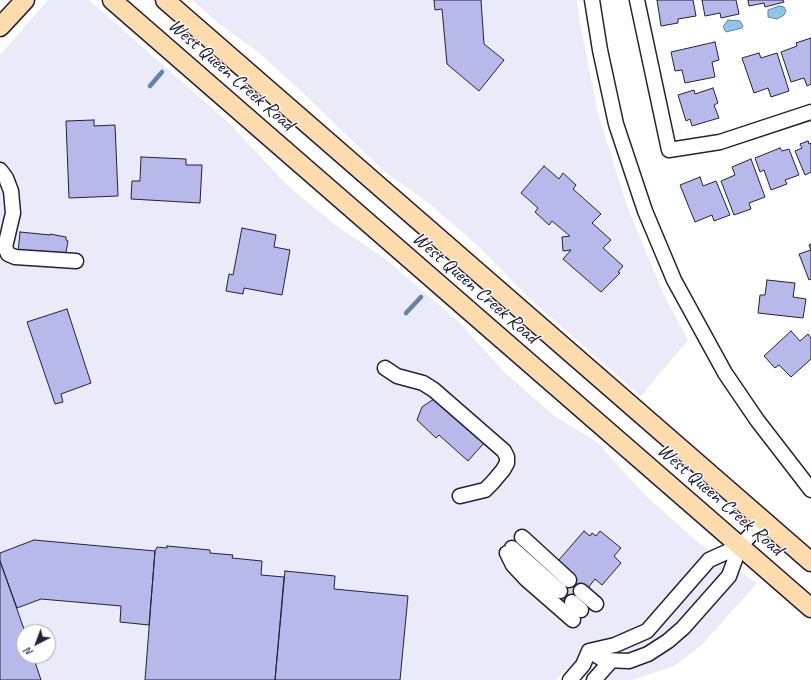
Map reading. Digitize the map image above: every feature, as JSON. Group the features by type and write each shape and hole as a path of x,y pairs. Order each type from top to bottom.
{"main road":[{"path":"0,27 25,0"},
{"name":"West Queen Creek Road","path":"112,0 811,608"},
{"name":"West Queen Creek Road","path":"165,0 811,562"}],"street":[{"path":"592,0 600,50 616,124 645,211 668,267 691,314 725,373 757,420 811,490"},
{"path":"637,0 669,150 720,142 811,112"},
{"path":"0,170 6,178 11,192 13,213 5,247 8,254 15,257 76,261"},
{"path":"385,368 397,376 423,383 434,390 504,451 507,457 507,463 492,483 484,490 460,496"},
{"path":"589,651 615,644 647,631 709,560 740,546 764,521"},
{"path":"565,585 515,545 513,565 517,570 581,604"},
{"path":"589,651 604,660 628,661 648,654 668,641 683,628 729,576 740,546"},
{"path":"570,680 583,665 589,651"},
{"path":"594,680 611,661"}],"shaded area":[{"path":"48,0 89,0 229,123 286,184 334,224 388,261 458,321 506,374 555,416 597,442 645,495 700,544 757,583 701,646 674,666 632,680 594,680 566,669 556,680 0,680 0,55"},
{"path":"192,0 577,0 580,23 598,113 627,206 664,295 688,340 641,396 532,301 479,247 430,204 385,172 258,52 222,26"}],"water":[{"path":"779,6 784,7 786,11 784,15 777,19 768,17 768,10"},
{"path":"728,20 740,21 743,26 742,28 726,32 723,27"}],"building":[{"path":"434,0 481,0 484,44 504,60 479,91 447,64 442,9 435,10"},
{"path":"657,0 693,0 696,16 678,19 678,23 661,26"},
{"path":"702,0 736,0 739,14 721,18 720,13 705,16"},
{"path":"748,0 783,0 784,2 765,7 764,3 749,6"},
{"path":"811,38 811,84 807,86 804,78 791,82 781,52 797,46 796,43"},
{"path":"715,42 719,60 712,62 715,77 685,83 682,70 675,71 671,52"},
{"path":"759,53 761,58 777,53 789,91 771,97 768,88 754,93 742,58"},
{"path":"713,88 718,103 714,105 719,118 692,126 690,119 686,121 678,95 694,90 695,94"},
{"path":"94,120 94,126 115,125 118,196 69,198 66,121"},
{"path":"808,141 809,144 811,143 811,172 805,175 795,151 802,148 800,144"},
{"path":"780,148 782,151 789,149 799,175 785,180 787,184 771,190 764,170 760,172 755,158"},
{"path":"141,157 186,159 186,165 202,165 200,203 131,199 132,181 140,181"},
{"path":"751,159 765,197 749,203 751,209 734,215 721,181 735,175 732,167"},
{"path":"544,166 559,179 563,173 576,185 573,189 601,214 592,223 611,240 603,248 623,266 618,272 620,273 601,292 563,259 571,250 563,251 562,237 570,236 552,221 549,225 535,212 538,208 521,193"},
{"path":"700,177 703,186 716,181 730,215 714,221 712,215 695,222 680,185"},
{"path":"242,228 276,235 274,247 290,250 282,295 244,288 243,294 226,291 229,274 233,275"},
{"path":"20,232 50,234 66,237 66,240 68,241 65,257 18,253"},
{"path":"811,250 811,279 809,280 799,254"},
{"path":"767,280 795,283 793,297 806,299 803,318 758,313 760,295 765,295"},
{"path":"67,309 91,383 61,394 63,402 55,404 27,322"},
{"path":"791,331 800,341 808,334 811,338 811,359 791,377 779,365 775,368 764,356"},
{"path":"434,399 484,443 468,461 439,435 436,438 417,420 422,407"},
{"path":"584,531 590,536 592,533 596,536 600,531 621,548 614,556 621,563 602,585 595,579 588,588 585,586 567,607 555,596 573,575 558,561"},
{"path":"34,540 155,551 149,625 120,622 121,606 41,599 17,608 0,561 0,553"},
{"path":"167,546 210,550 210,553 233,555 232,558 262,561 261,575 284,577 275,680 145,680 155,551 157,547 167,548"},
{"path":"0,561 22,624 16,624 16,664 36,664 41,680 0,680"},
{"path":"285,571 335,576 334,589 408,596 400,680 275,680"}],"waterway":[{"path":"150,86 162,72"},
{"path":"406,313 421,297"}],"tunnel":[{"path":"565,585 577,595"}]}
